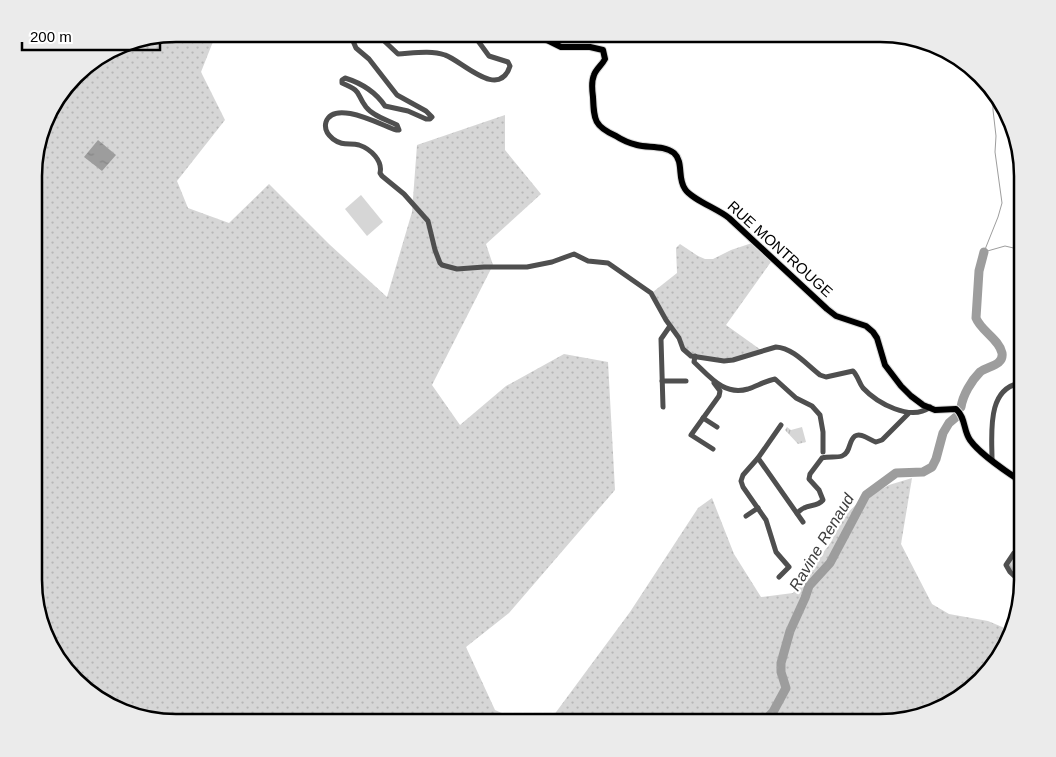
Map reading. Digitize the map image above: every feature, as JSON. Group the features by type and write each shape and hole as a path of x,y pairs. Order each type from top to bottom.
{"main road":[{"name":"RUE MONTROUGE","path":"551,43 561,47 590,47 603,50 605,59 594,72 592,82 594,115 598,126 604,131 630,143 639,146 664,148 676,155 680,161 681,182 690,194 714,207 729,218 836,316 866,326 877,338 884,365 911,396 923,405 940,410 956,409 962,416 966,433 971,442 1013,475"}],"street":[{"path":"354,43 356,48 369,60 397,95 426,111 432,117 426,119 408,110 385,106 368,88 345,78 342,80 342,83 356,89 366,107 374,114 397,125 398,130 350,112 341,112 332,114 328,118 325,125 327,133 334,140 342,144 360,146 381,162 380,173 382,176 404,194 428,221 442,265 457,269 527,267 552,262 574,254 588,260 608,263 651,293 687,354 724,362 776,347 782,347 790,351 820,375 826,377 853,371 862,386 876,398 908,414 915,414 930,407"},
{"path":"386,43 398,54 421,52 443,54 451,57 481,77 499,80 510,66 508,62 489,56 480,43"},
{"path":"663,407 661,339 670,326"},
{"path":"695,356 694,362 723,388 735,391 745,390 770,380 778,380 796,398 812,406 820,415 823,452"},
{"path":"712,378 720,393 691,435 713,449"},
{"path":"662,381 686,380"},
{"path":"992,459 992,420 997,401 1004,390 1013,386"},
{"path":"797,513 805,507 813,507 820,504 823,500 819,490 809,479 810,474 822,458 845,454 856,435 862,435 876,442 882,440 908,414"},
{"path":"703,418 717,426"},
{"path":"779,577 789,567 776,552 770,528 741,481 743,475 758,458 781,425"},
{"path":"758,458 803,522"},
{"path":"746,516 758,508"},
{"path":"1013,554 1006,565 1013,574"}],"green space":[{"path":"212,43 201,72 225,120 177,181 188,208 229,223 269,184 329,244 387,297 412,212 417,145 505,115 505,150 541,194 486,244 493,265 432,385 460,425 506,386 564,354 608,362 615,490 509,613 466,647 495,710 504,714 168,714 151,712 125,704 95,687 76,669 65,655 53,632 47,615 43,589 42,177 45,151 53,125 70,95 88,76 117,56 151,45"},
{"path":"361,195 383,222 367,236 345,209"},
{"path":"755,242 773,259 726,325 761,350 733,360 687,354 653,292 677,273 676,248 680,244 698,256 705,259 713,259 731,250"},
{"path":"787,427 791,430 802,427 806,442 798,444 785,430"},
{"path":"912,478 901,544 932,604 949,614 988,621 1004,628 1000,640 986,662 961,687 939,701 905,712 888,714 555,714 630,612 698,508 712,498 734,554 761,597 793,593 831,542 843,517 860,501 889,485"},
{"path":"1013,554 1013,575 1010,572 1008,560"}],"water":[{"path":"98,140 116,155 102,171 84,157"}],"waterway":[{"name":"Ravine Renaud","path":"984,252 1002,203 995,152 996,136 993,107"},
{"path":"984,252 1005,246 1013,248"},
{"name":"Ravine Renaud","path":"961,407 966,393 980,372 998,363 1002,357 997,343 978,323 976,318 979,271 984,252"},
{"name":"Ravine Renaud","path":"771,714 786,688 781,672 781,663 790,631 809,586 830,563 866,495 896,473 923,472 932,467 943,433 949,423 956,417"}]}
